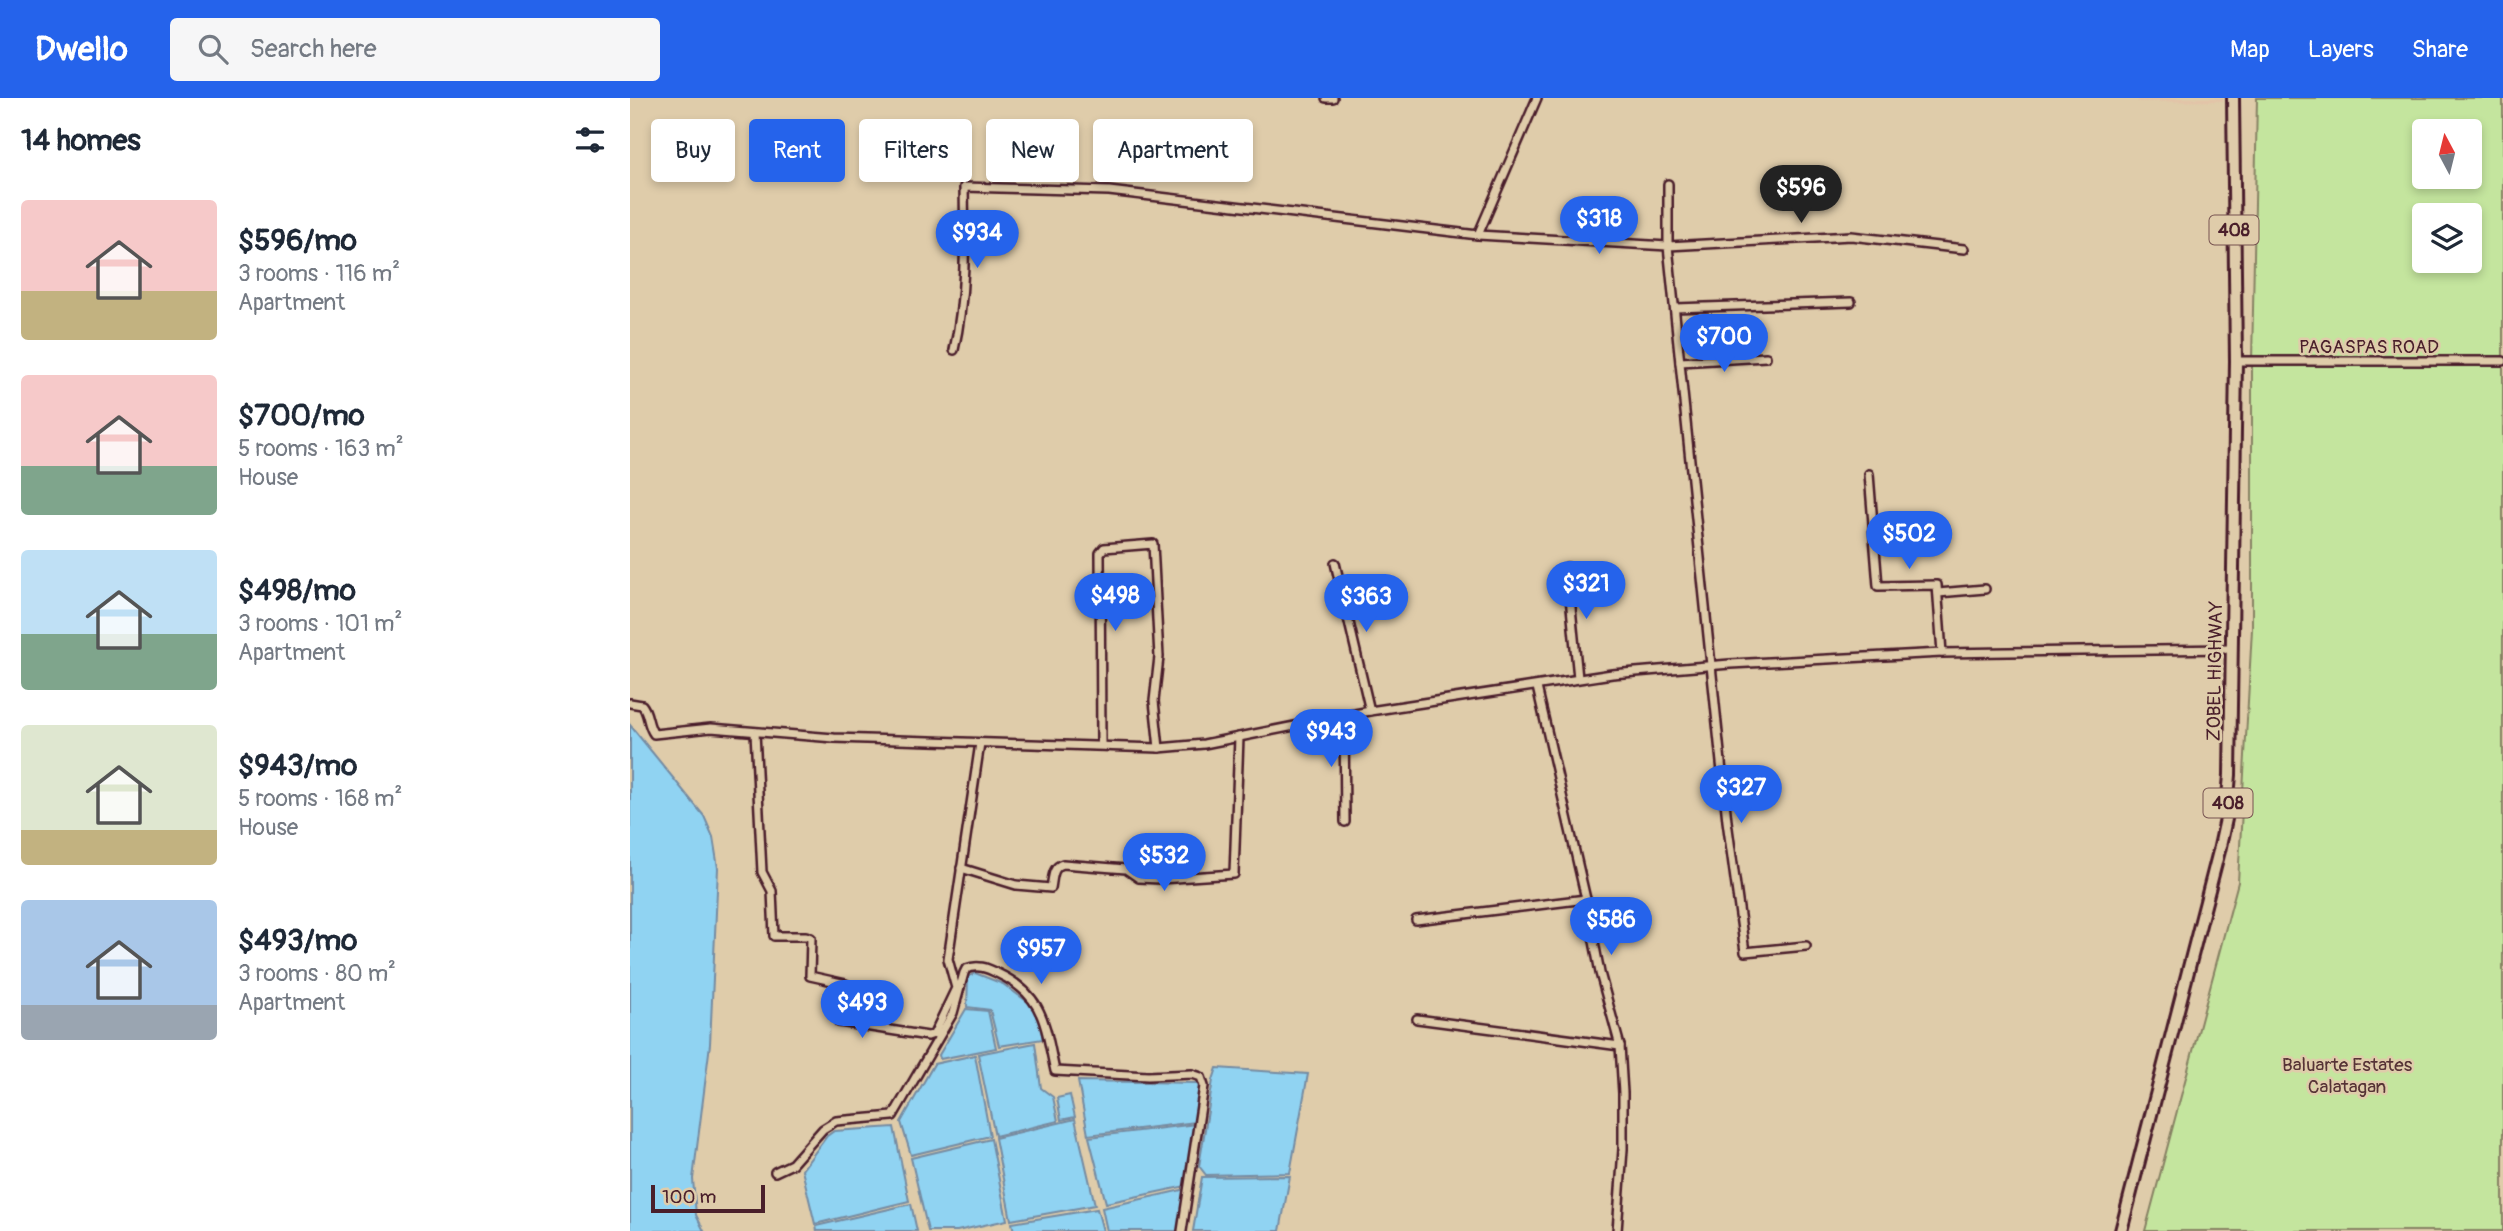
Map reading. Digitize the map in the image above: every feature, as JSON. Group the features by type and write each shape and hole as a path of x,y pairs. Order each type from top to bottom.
{"main road":[{"name":"ZOBEL HIGHWAY","path":"2121,1231 2226,819 2230,775 2236,361 2233,98"}],"street":[{"path":"1326,98 1333,98"},
{"path":"1478,235 1537,98"},
{"path":"1668,184 1668,246 1701,577 1727,821 1745,952 1806,946"},
{"path":"954,350 958,334 965,252 964,187 1109,191 1478,235 1668,246 1851,236 1964,250"},
{"path":"1675,308 1851,302"},
{"path":"1680,362 1766,357"},
{"name":"PAGASPAS ROAD","path":"2236,361 2503,361"},
{"path":"1868,474 1878,586 1937,585 1942,653"},
{"path":"1101,744 1100,554 1104,548 1153,544 1159,657 1154,701 1159,748"},
{"path":"1335,563 1370,710"},
{"path":"1566,567 1578,678"},
{"path":"1938,593 1985,589"},
{"path":"630,704 642,705 646,709 650,729 654,734 711,728 834,738 980,744 1101,744 1159,748 1205,744 1370,710 1537,687 1578,678 1712,666 1942,653 2231,649"},
{"path":"1537,687 1586,899 1600,973 1620,1046 1623,1149 1617,1231"},
{"path":"1344,715 1345,822"},
{"path":"755,732 762,872 772,891 774,936 811,938 810,976 846,984 839,1022 928,1037 934,1034 956,988 948,959 980,744"},
{"path":"961,868 979,876 1016,885 1051,888 1054,870 1063,864 1126,869 1139,878 1234,874 1239,737"},
{"path":"1416,920 1586,899"},
{"path":"775,1172 792,1164 823,1129 836,1121 893,1115 953,1013 966,969 977,966 1006,977 1030,994 1039,1007 1055,1071 1148,1076 1192,1074 1201,1077 1204,1086 1182,1231"},
{"path":"1417,1019 1620,1046"}],"shaded area":[{"path":"2138,98 2223,98 2223,101 2138,102"}],"green space":[{"name":"Baluarte Estates Calatagan","path":"2257,98 2503,98 2503,1231 2145,1231 2238,882 2252,629 2252,362"}],"water":[{"path":"630,725 704,816 713,837 718,868 710,1044 693,1179 696,1215 704,1231 630,1231"},
{"path":"975,973 1003,984 1036,1008 1043,1039 999,1046 990,1010 967,1007 968,977"},
{"path":"966,1009 988,1011 996,1048 940,1059 939,1055"},
{"path":"1035,1043 1041,1088 1053,1097 1058,1121 995,1136 978,1054"},
{"path":"975,1055 990,1136 911,1155 901,1122 934,1064"},
{"path":"1217,1068 1308,1074 1290,1173 1206,1175 1199,1166"},
{"path":"1078,1081 1198,1083 1202,1086 1196,1122 1088,1135"},
{"path":"1070,1095 1075,1117 1061,1120 1057,1098"},
{"path":"1075,1119 1095,1205 1011,1220 995,1138"},
{"path":"1196,1124 1186,1186 1106,1203 1089,1137"},
{"path":"894,1127 909,1201 815,1224 802,1170 827,1136 834,1131"},
{"path":"991,1139 1007,1220 957,1231 928,1231 911,1158"},
{"path":"1290,1176 1280,1231 1193,1231 1202,1177"},
{"path":"1186,1189 1179,1231 1107,1231 1102,1208"},
{"path":"911,1204 917,1231 817,1231 816,1226"},
{"path":"1097,1209 1103,1231 1014,1231 1012,1223"}]}
